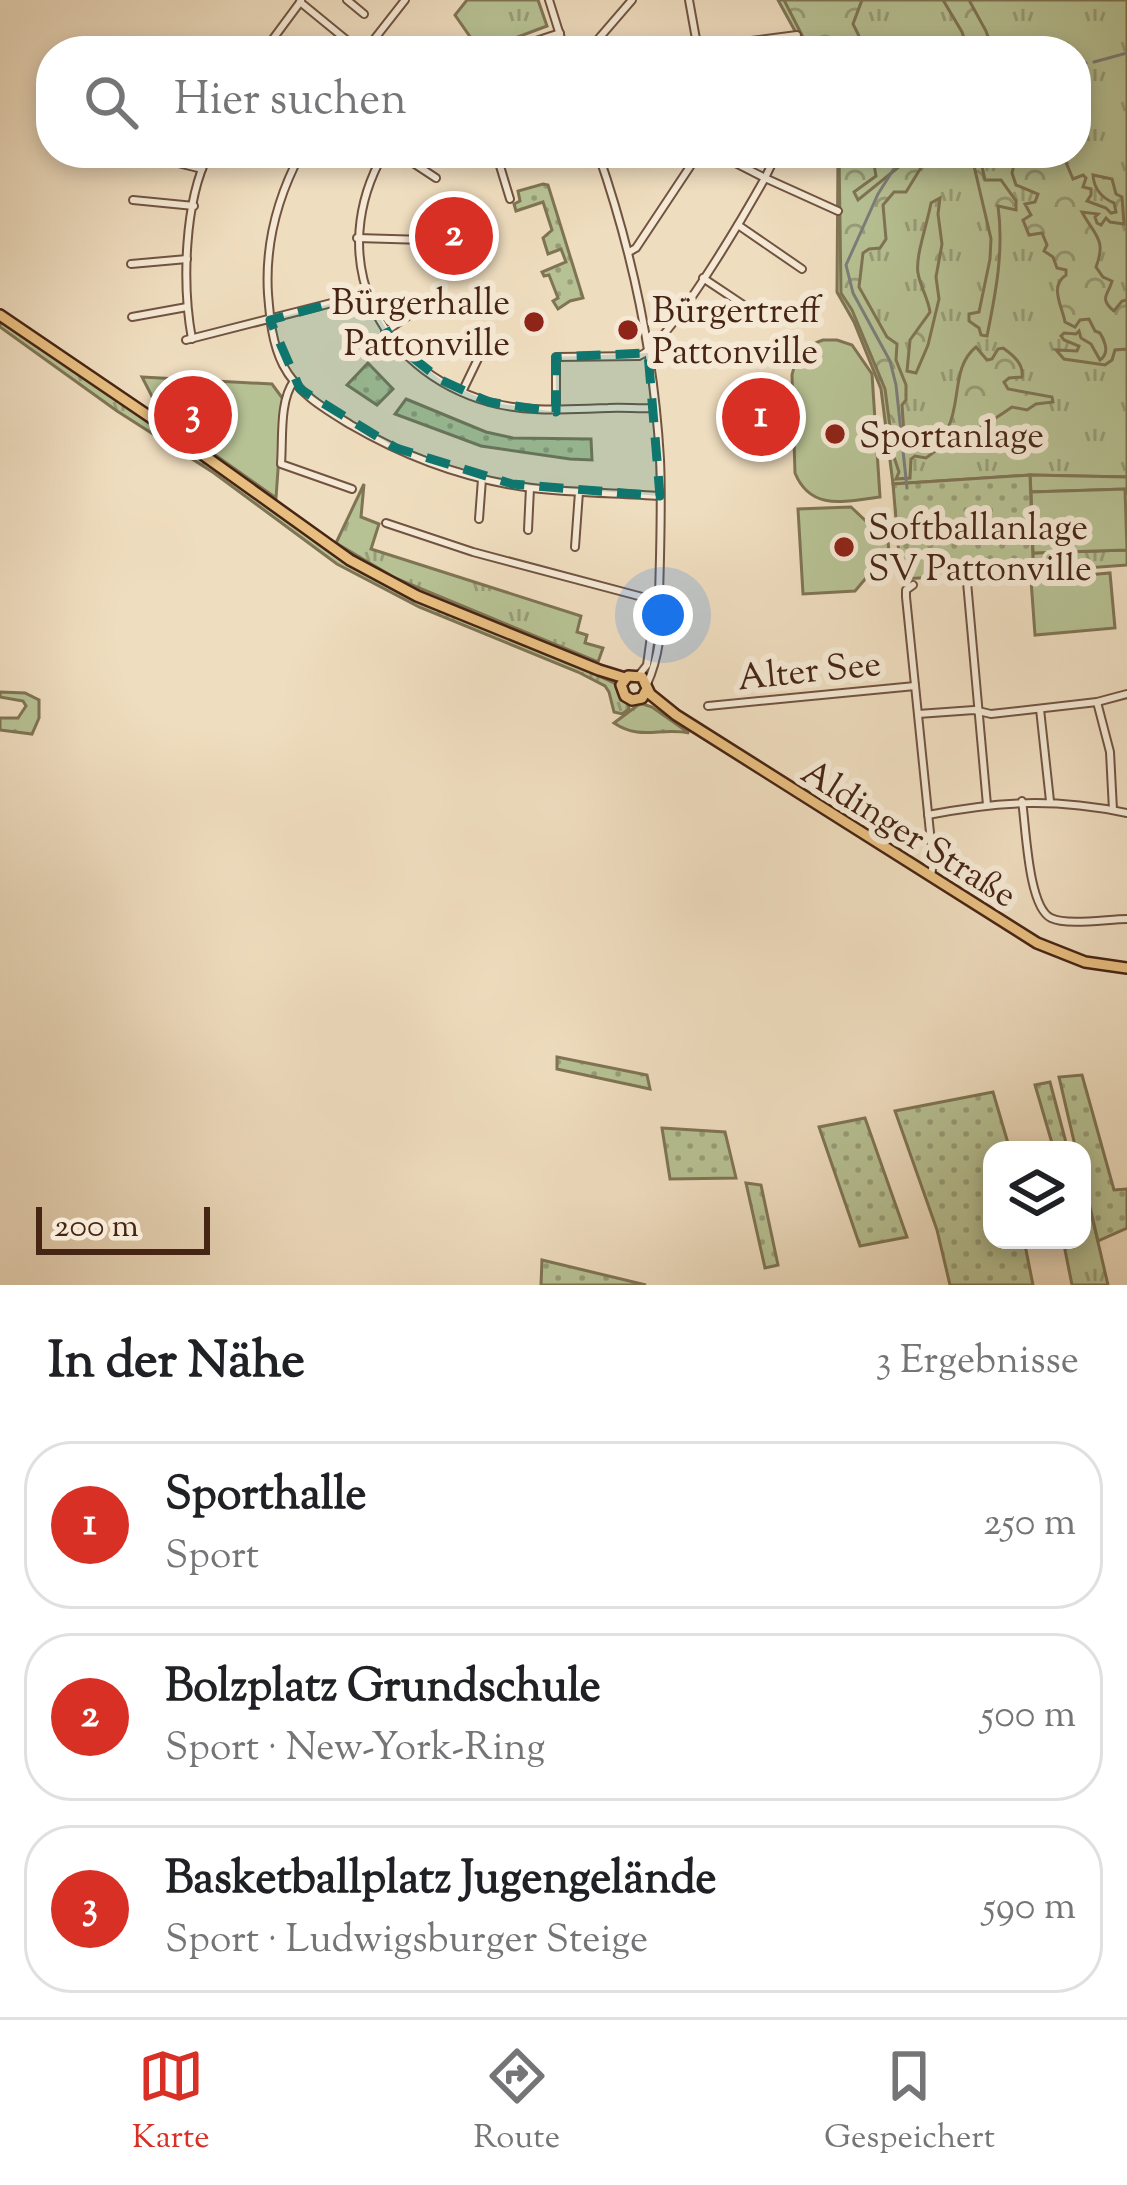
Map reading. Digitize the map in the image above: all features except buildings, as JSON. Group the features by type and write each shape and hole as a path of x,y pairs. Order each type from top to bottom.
{"main road":[{"name":"Aldinger Straße","path":"0,315 350,560 417,596 599,670 623,683 628,699 644,686 676,715 1051,950 1085,962 1127,968"},
{"path":"623,683 644,686"}],"street":[{"path":"347,0 364,14"},
{"path":"375,36 405,0"},
{"path":"549,0 561,36"},
{"path":"601,36 632,0"},
{"path":"689,0 695,36"},
{"path":"275,36 301,1 344,36"},
{"path":"551,36 560,33"},
{"path":"790,36 797,35"},
{"path":"198,168 202,169 187,260 189,339 367,295"},
{"path":"294,168 272,235 267,281 270,320 278,351 294,381 313,400 414,456 482,479 530,488 660,496"},
{"path":"377,168 364,198 357,238 367,295 386,332 422,367 462,392 513,407 655,408"},
{"path":"421,168 436,178"},
{"path":"501,168 510,199"},
{"path":"605,168 628,253 655,408 661,605 656,652 644,686"},
{"path":"628,253 689,168"},
{"path":"745,168 838,211"},
{"path":"556,410 556,357 648,353 738,225 769,168"},
{"path":"133,200 194,206"},
{"path":"738,225 802,268"},
{"path":"357,238 425,240"},
{"path":"131,265 187,260"},
{"path":"703,278 763,318"},
{"path":"386,332 441,293"},
{"path":"132,316 187,307"},
{"path":"462,392 488,338"},
{"path":"294,381 288,387 281,464 352,490"},
{"path":"479,519 482,479"},
{"path":"528,530 530,488"},
{"path":"575,547 579,492"},
{"path":"386,523 491,557 659,598"},
{"path":"967,582 987,805"},
{"path":"913,584 906,597 931,876"},
{"name":"Alter See","path":"708,706 915,686"},
{"path":"918,714 991,714 1127,694"},
{"path":"1096,702 1110,752 1113,810"},
{"path":"1040,709 1050,802"},
{"path":"928,815 1022,801 1127,813"},
{"path":"1022,801 1036,895 1045,913 1062,921 1127,919"}],"highlighted area":[{"path":"367,294 393,342 441,380 489,402 556,412 556,357 648,353 660,496 512,484 396,448 300,389 270,320"}],"green space":[{"path":"467,0 538,0 547,26 520,36 470,36 455,15"},
{"path":"778,0 1127,0 1127,477 1030,475 893,484 881,389 837,292 838,168 1091,168 1091,36 798,36"},
{"path":"784,0 862,0 853,24 859,36 802,36"},
{"path":"943,0 969,0 988,36 963,36"},
{"path":"839,168 875,168 876,176 854,192 858,200 897,168 921,168 906,192 894,192 883,205 886,239 880,248 863,253 859,287 887,337 897,344 896,360 906,385 904,434 917,449 927,439 949,441 926,458 911,459 910,478 896,479 899,472 885,389 841,293"},
{"path":"974,168 982,168 985,180 1001,180 1016,201 1016,210 998,206 1000,255 987,336 969,321 969,314 979,312 991,239"},
{"path":"1013,168 1068,168 1073,179 1086,178 1083,187 1091,189 1087,201 1111,213 1116,212 1114,203 1099,192 1093,175 1112,179 1116,194 1122,197 1124,224 1106,218 1101,225 1095,217 1098,214 1082,212 1100,243 1096,267 1112,281 1107,303 1114,311 1127,300 1127,349 1115,350 1105,365 1064,359 1056,350 1077,351 1079,346 1061,336 1079,331 1100,360 1106,351 1089,319 1075,327 1065,322 1057,290 1066,270 1057,268 1044,251 1047,245 1042,233 1029,235 1023,220 1031,215 1025,204 1035,202 1038,194 1016,185"},
{"path":"548,185 583,298 558,309 549,275 542,272 566,262 561,249 548,254 543,238 552,230 543,202 516,211 514,204 520,201 518,191"},
{"path":"940,198 939,299 916,373 907,371 910,340 930,312 918,258 931,203"},
{"path":"0,317 350,562 614,683 629,709 614,712 605,686 578,672 419,607 337,564 214,473 0,327"},
{"name":"Sportanlage","path":"823,340 852,345 872,374 880,497 820,499 810,494 795,473 792,375 802,353"},
{"path":"976,347 987,360 1003,348 1017,360 1022,377 1004,382 1008,389 1052,397 1053,402 1027,410 1012,407 965,435 949,435 963,364"},
{"path":"368,363 393,389 377,405 347,385"},
{"path":"142,377 272,384 283,399 276,498 163,418"},
{"path":"406,399 486,432 513,438 591,439 592,460 481,446 395,414"},
{"path":"1030,475 1127,477 1127,495 1125,489 1031,492"},
{"path":"1030,475 1033,560 959,564 957,576 901,579 893,484"},
{"path":"364,484 361,517 379,524 371,549 581,616 577,632 587,635 585,643 603,648 598,662 395,578 336,543"},
{"path":"1125,489 1127,550 1033,553 1031,492"},
{"name":"Softballanlage SV Pattonville","path":"851,507 888,542 889,551 855,591 803,594 798,509"},
{"path":"1127,550 1127,565 1032,572 1033,553"},
{"path":"1110,573 1115,628 1035,635 1031,580"},
{"path":"0,692 25,693 39,700 39,718 32,734 0,730 0,718 18,718 26,706 23,701 0,697"},
{"path":"643,704 689,733 633,731 614,723"},
{"path":"557,1057 647,1075 650,1089 557,1069"},
{"path":"1082,1075 1114,1190 1127,1189 1127,1228 1098,1241 1091,1211 1091,1141 1074,1141 1059,1077"},
{"path":"1050,1082 1066,1141 1051,1141 1035,1085"},
{"path":"993,1092 1007,1141 983,1141 983,1249 1026,1249 1033,1285 950,1285 937,1230 895,1111"},
{"path":"865,1118 907,1237 860,1246 819,1127"},
{"path":"662,1128 725,1132 736,1178 670,1179"},
{"path":"746,1183 761,1185 778,1265 765,1268"},
{"path":"1091,1212 1108,1285 1072,1285 1065,1249 1091,1249"},
{"path":"542,1260 646,1285 541,1285"}],"waterway":[{"path":"1094,62 1127,53"},
{"path":"894,168 846,265 853,293 890,361 907,488"}],"place":[{"name":"Bolzplatz Grundschule","path":"454,236"},
{"name":"Bürgerhalle Pattonville","path":"534,322"},
{"name":"Bürgertreff Pattonville","path":"628,330"},
{"name":"Basketballplatz Jugengelände","path":"193,415"},
{"name":"Sporthalle","path":"761,417"},
{"name":"Sportanlage","path":"835,434"},
{"name":"Softballanlage SV Pattonville","path":"844,547"}]}
